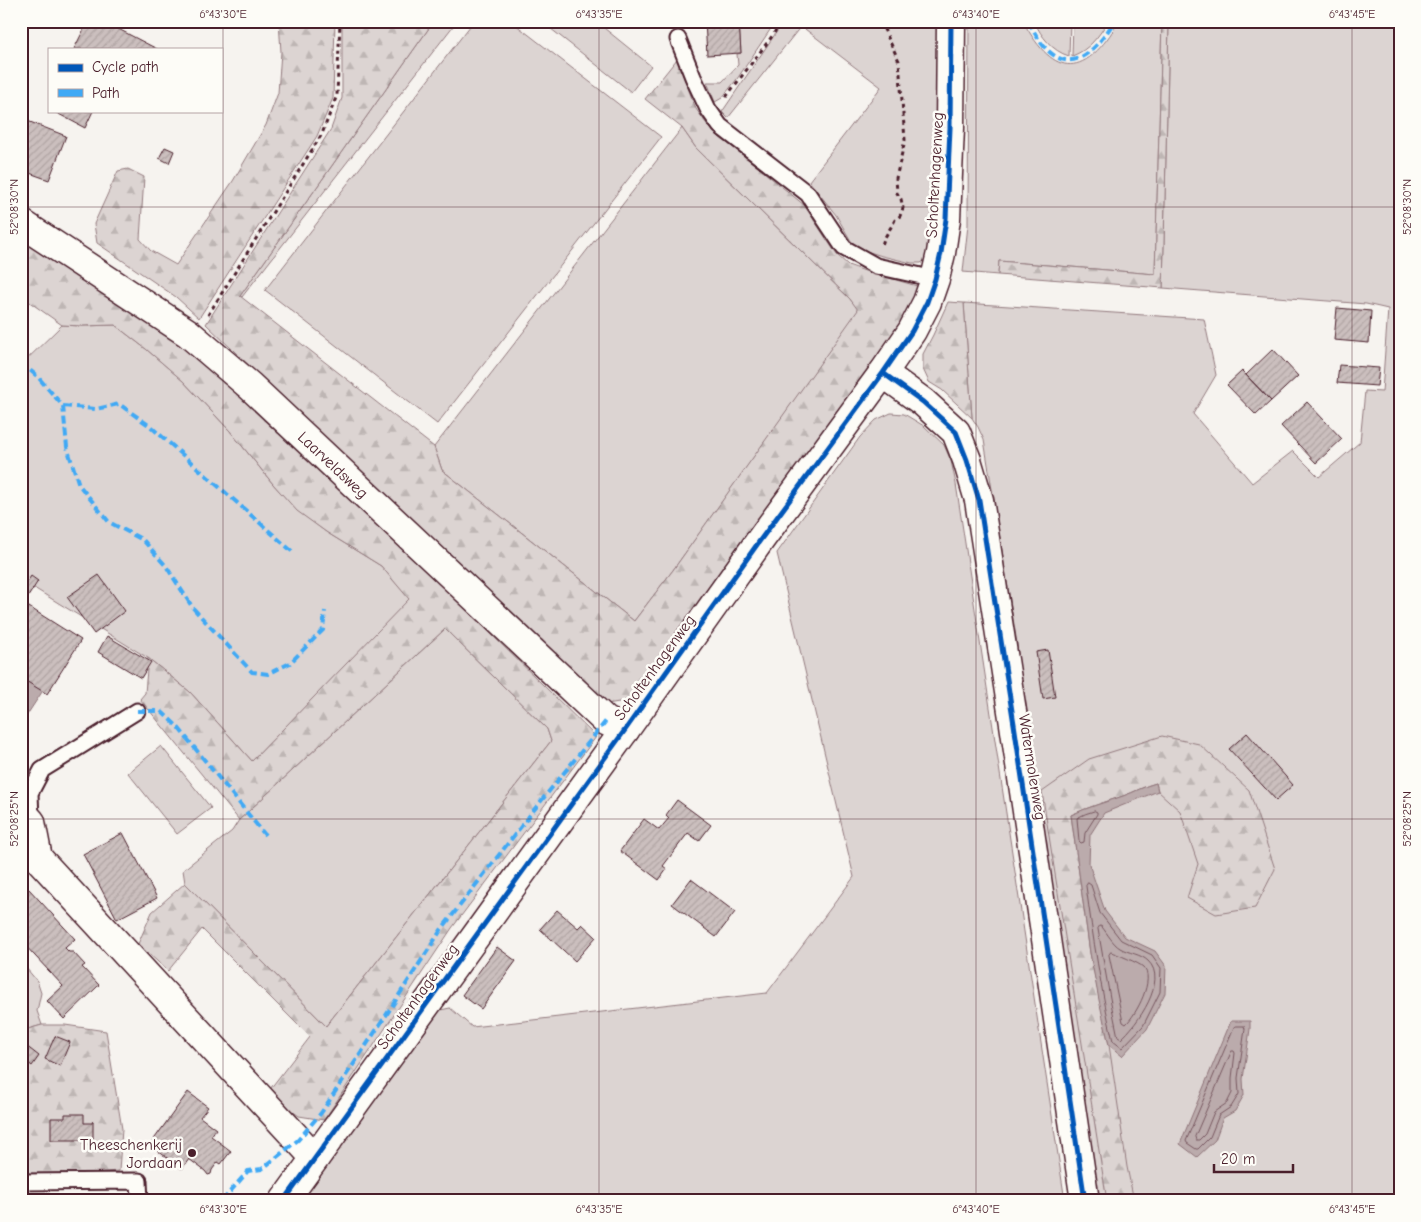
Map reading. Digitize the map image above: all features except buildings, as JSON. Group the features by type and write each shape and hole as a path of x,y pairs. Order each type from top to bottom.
{"street":[{"name":"Scholtenhagenweg","path":"284,1201 761,539 884,373 912,331 927,302 935,279 946,219 950,128 951,21"},
{"name":"Laarveldsweg","path":"21,223 188,333 250,386 606,721 625,730"},
{"name":"Watermolenweg","path":"884,373 923,402 956,432 979,500 1085,1201"},
{"path":"26,816 30,858 316,1158"}],"lane":[{"path":"678,39 693,77 712,115 720,126 808,194 844,248 876,266 935,279"},
{"path":"26,816 30,792 42,770 136,712"},
{"path":"21,1182 139,1181 140,1201"}],"path":[{"path":"194,339 322,134 337,95 340,21"},
{"path":"712,115 773,35 781,21"},
{"path":"876,266 884,239 895,220 900,216 903,208 897,193 896,178 905,140 899,61 881,21"}],"green space":[{"path":"279,21 335,21 333,98 317,136 199,318 176,297 97,243 94,224 118,171 128,169 144,177 140,239 151,251 176,265 233,181 266,125 278,93 281,52"},
{"path":"342,21 434,21 240,296 434,447 442,470 634,621 673,570 858,310 850,299 696,148 682,128 645,99 677,59 696,109 709,127 720,138 804,205 837,255 848,265 917,286 918,294 875,371 641,695 625,701 607,704 372,484 206,324 331,129 342,98"},
{"path":"434,21 457,21 242,297 240,296"},
{"path":"474,21 511,21 661,137 437,424 265,290"},
{"path":"541,21 604,21 604,28 651,66 631,92"},
{"path":"739,21 776,21 737,79 722,98 715,102 707,82 722,82 738,65 737,54 741,53"},
{"path":"784,21 942,21 938,171 929,257 921,263 912,263 860,249 851,241 836,215 809,181 881,87 801,26 728,118 722,112"},
{"path":"969,21 1023,21 1035,41 1047,54 1059,62 1071,64 1083,61 1095,53 1107,40 1119,21 1162,21 1155,274 999,261 998,275 963,272 968,225"},
{"path":"1034,21 1070,21 1069,56 1052,47"},
{"path":"1073,21 1108,21 1093,42 1084,50 1072,56"},
{"path":"1162,21 1169,21 1163,288 998,275 999,261 1155,274"},
{"path":"1169,21 1400,21 1400,1201 1070,1201 1017,643 984,440 972,418 964,303 1204,319 1216,375 1193,414 1252,483 1293,451 1319,477 1360,442 1365,391 1382,392 1388,309 1366,304 1163,288"},
{"path":"682,128 696,148 859,310 673,570 634,621 442,470 434,447"},
{"path":"21,231 204,358 382,527 596,737 452,928 324,1120 299,1116 267,1093 310,1037 202,929 168,971 138,944 152,912 185,883 326,1026 551,741 547,729 445,629 239,820 140,699 145,693 148,658 190,692 252,761 409,599 381,566 326,532 297,511 230,431 183,381 146,349 115,325 62,325 21,296"},
{"path":"948,302 964,303 972,418 942,390 929,382 923,369 923,354"},
{"path":"62,325 115,325 146,349 183,381 230,431 297,510 326,532 381,566 410,599 252,761 190,692 148,658 21,580 21,365"},
{"path":"891,413 904,414 924,426 944,445 951,461 1065,1201 295,1201 431,1012 450,1008 472,1027 767,993 854,877 777,553 860,437 876,420"},
{"path":"445,629 547,729 551,741 326,1026 185,883 183,870 232,831 239,820"},
{"path":"1162,736 1199,744 1249,790 1275,869 1255,908 1216,914 1187,898 1198,864 1180,811 1158,791 1156,783 1071,815 1090,953 1109,1045 1127,1167 1134,1201 1107,1201 1042,792 1089,759"},
{"path":"161,746 211,808 177,834 128,773"},
{"path":"21,962 37,981 41,993 37,1011 42,1025 21,1031"},
{"path":"42,1025 65,1025 106,1031 122,1129 119,1171 61,1175 21,1174 21,1031"}],"water":[{"path":"21,656 63,660 23,721 21,719"},
{"path":"1156,783 1158,791 1104,813 1090,835 1089,864 1105,911 1125,937 1155,951 1166,966 1165,993 1147,1029 1122,1056 1109,1045 1099,1000 1090,953 1071,815"},
{"path":"1231,1021 1250,1021 1243,1079 1244,1095 1235,1111 1223,1118 1215,1140 1197,1157 1180,1144"}],"marked path":[{"path":"1029,21 1043,45 1053,55 1065,60 1080,58 1094,48 1114,21"},
{"path":"21,363 37,376 63,406 67,447 79,485 109,522 143,540 166,566 193,608 252,672 268,674 290,663 323,630 325,611"},
{"path":"63,406 96,409 119,404 150,426 294,553"},
{"path":"137,711 161,711 177,726 265,835"},
{"path":"222,1201 248,1171 262,1169 298,1140 321,1113 441,930 533,811 606,721"}],"cycle path":[{"path":"284,1201 912,331 927,302 935,279 946,219 950,128 951,21"},
{"path":"883,373 923,402 956,432 979,500 1085,1201"}],"place":[{"name":"Theeschenkerij Jordaan","path":"192,1153"}]}
